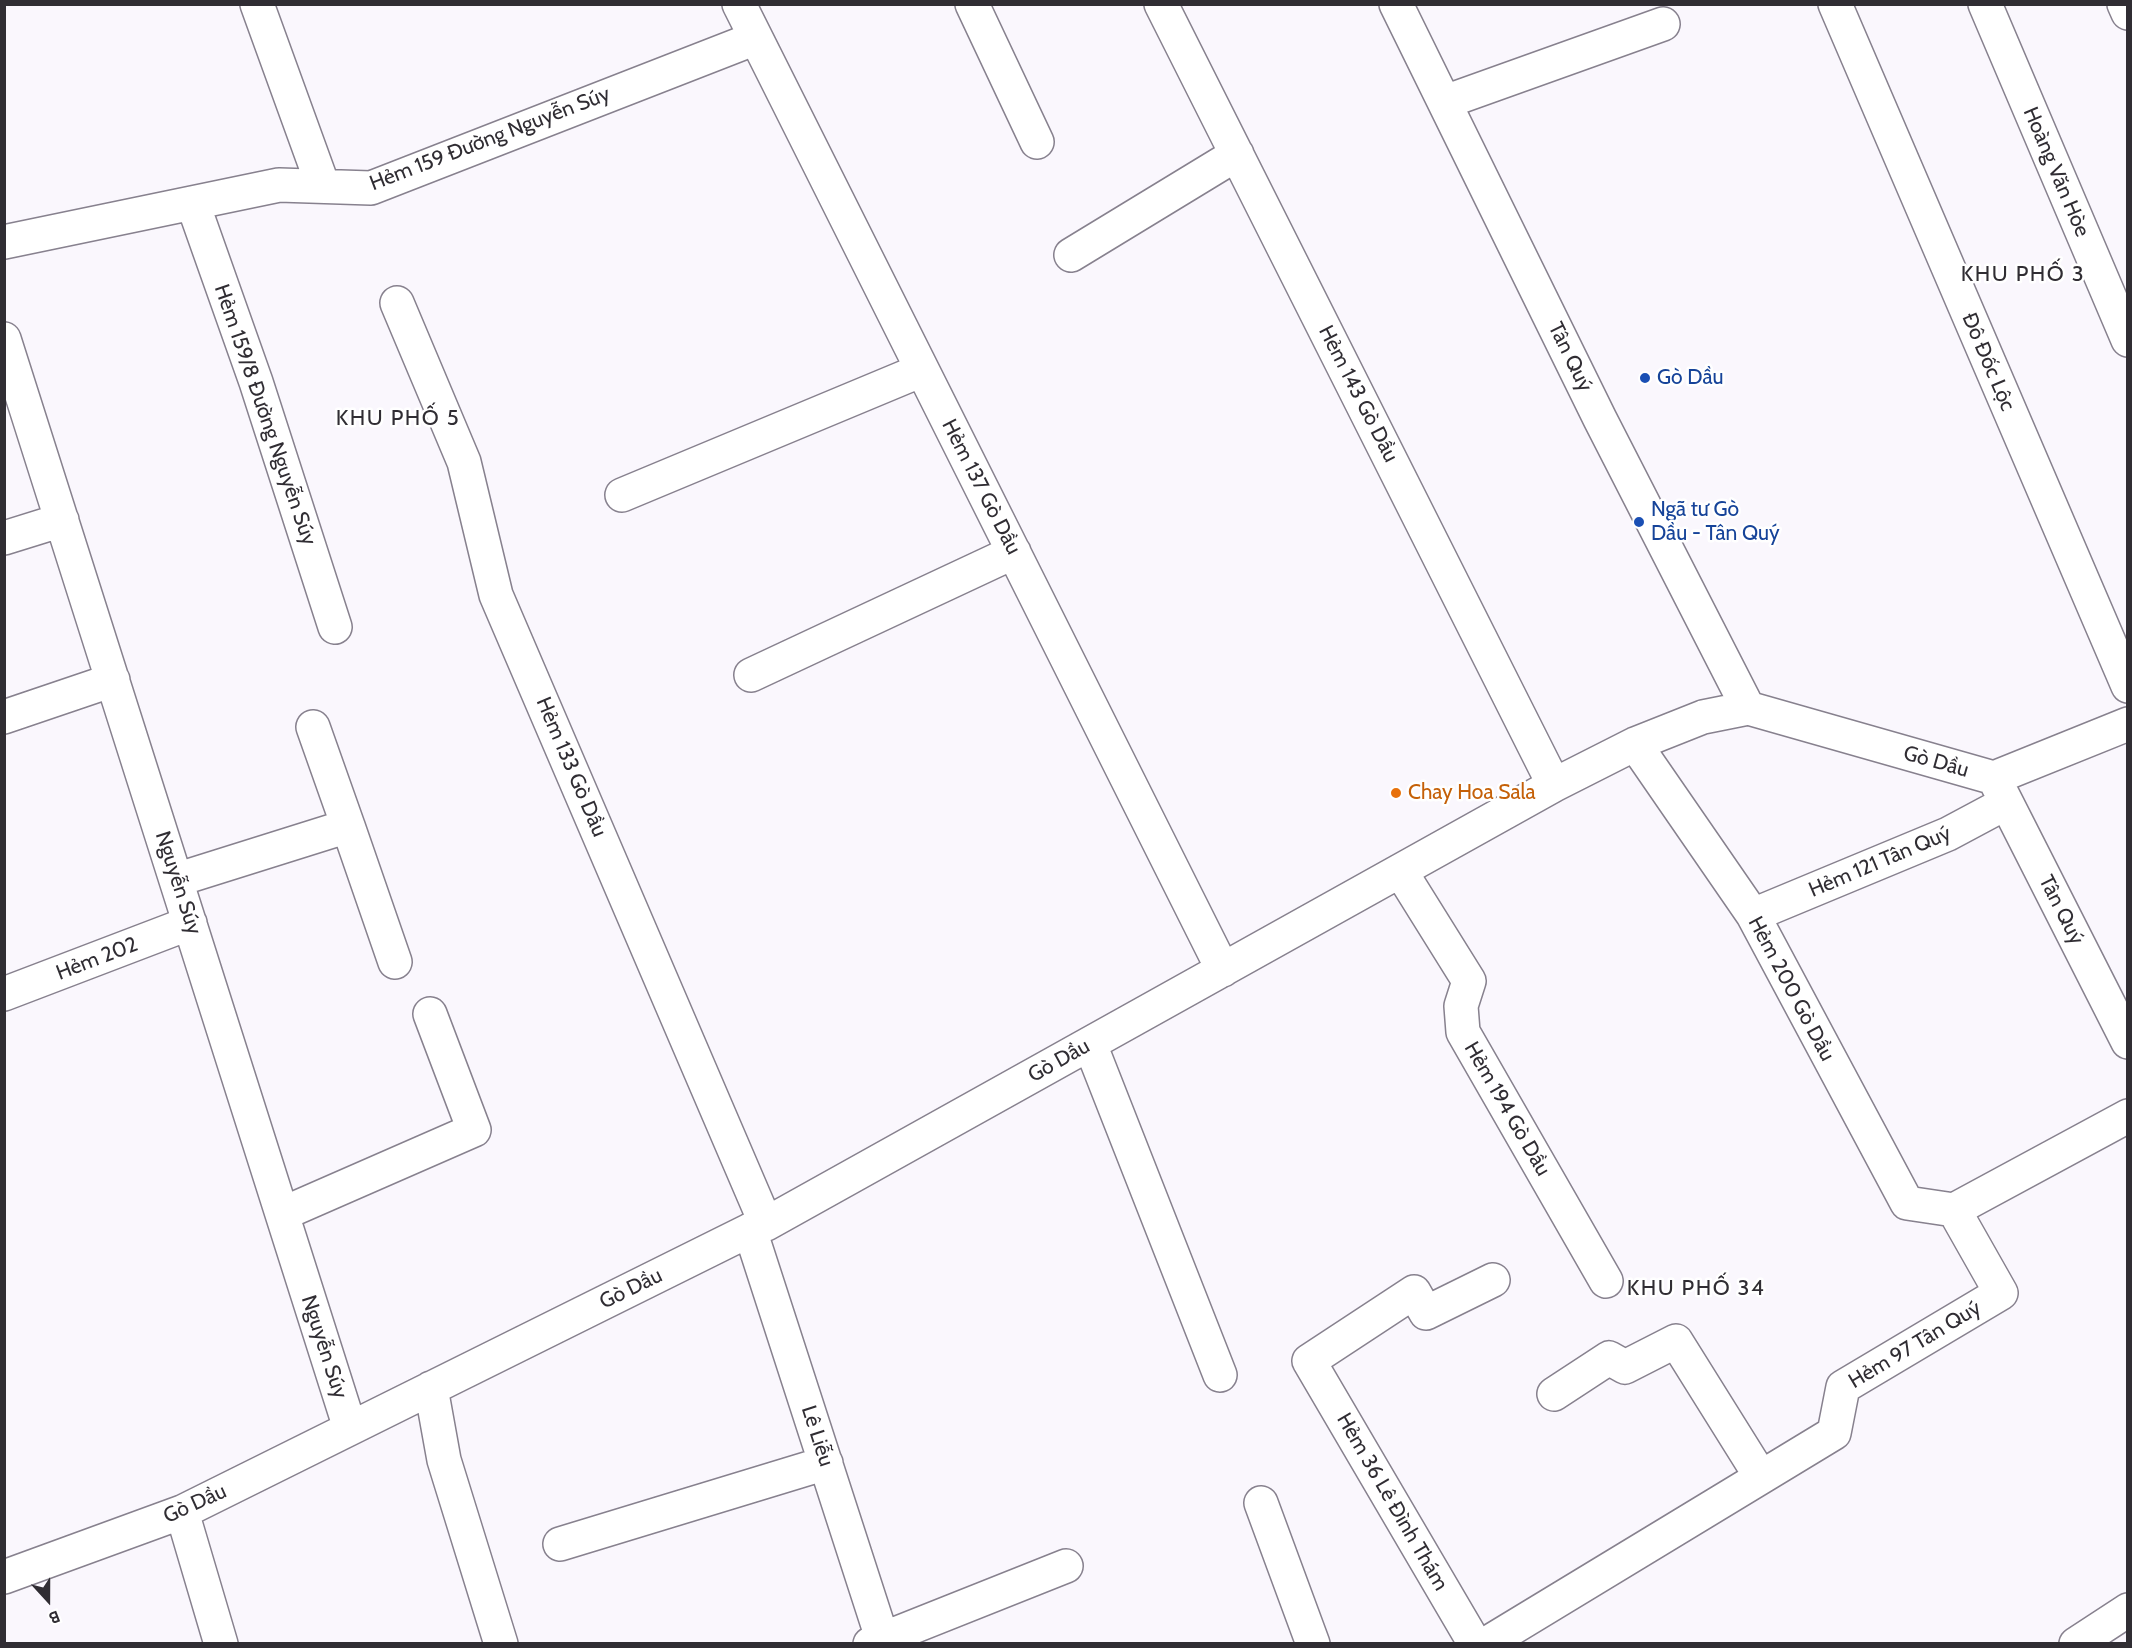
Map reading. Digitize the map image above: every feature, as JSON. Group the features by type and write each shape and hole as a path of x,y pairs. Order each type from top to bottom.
{"street":[{"path":"257,4 323,186"},
{"name":"Hẻm 137 Gò Dầu","path":"739,4 1223,970"},
{"path":"972,4 1037,142"},
{"name":"Hẻm 143 Gò Dầu","path":"1161,4 1554,785"},
{"name":"Tân Quý","path":"1396,4 1600,419 1748,708"},
{"name":"Đô Đốc Lộc","path":"1835,4 2127,686"},
{"name":"Hoàng Văn Hòe","path":"1985,4 2127,340"},
{"path":"2124,4 2127,13"},
{"path":"1444,102 1663,24"},
{"name":"Hẻm 159 Đường Nguyễn Súy","path":"4,242 279,185 371,188 756,38"},
{"path":"1071,255 1238,154"},
{"name":"Hẻm 159/8 Đường Nguyễn Súy","path":"193,204 256,382 335,627"},
{"name":"Hẻm 133 Gò Dầu","path":"397,303 464,462 496,595 758,1227"},
{"name":"Nguyễn Súy","path":"4,339 350,1428"},
{"path":"622,495 922,370"},
{"path":"4,538 62,520"},
{"path":"751,675 1014,552"},
{"path":"4,717 113,680"},
{"name":"Gò Dầu","path":"4,1577 182,1512 758,1227 1554,785 1635,744 1703,717 1748,708 2000,791 2127,724"},
{"path":"313,728 395,962"},
{"name":"Hẻm 200 Gò Dầu","path":"1635,744 1753,915 1907,1203 1954,1210"},
{"name":"Tân Quý","path":"2000,791 2127,1042"},
{"name":"Hẻm 121 Tân Quý","path":"1753,915 1948,834 2000,791"},
{"path":"177,880 348,826"},
{"name":"Hẻm 194 Gò Dầu","path":"1401,872 1469,981 1461,1006 1463,1032 1606,1281"},
{"name":"Hẻm 202","path":"4,994 190,923"},
{"path":"282,1214 474,1130 430,1014"},
{"path":"1090,1044 1220,1375"},
{"path":"1954,1210 2127,1116"},
{"name":"Hẻm 97 Tân Quý","path":"1486,1644 1834,1433 1843,1387 2001,1293 1954,1210"},
{"name":"Lê Liễu","path":"758,1227 879,1642"},
{"name":"Hẻm 36 Lê Đình Thám","path":"1475,1644 1309,1361 1414,1292 1426,1312 1493,1280"},
{"path":"1554,1394 1609,1358 1625,1367 1676,1341 1761,1477"},
{"path":"431,1388 444,1460 501,1644"},
{"path":"560,1544 826,1463"},
{"path":"1261,1503 1313,1644"},
{"path":"182,1512 221,1644"},
{"path":"879,1642 1066,1566"},
{"path":"2076,1644 2127,1610"}],"place":[{"name":"Gò Dầu","path":"1645,378"},
{"name":"Ngã tư Gò Dầu - Tân Quý","path":"1639,522"},
{"name":"Chay Hoa Sala","path":"1396,793"}],"district":[{"name":"KHU PHỐ 3","path":"2023,275"},
{"name":"KHU PHỐ 5","path":"398,419"},
{"name":"KHU PHỐ 34","path":"1696,1289"}]}
